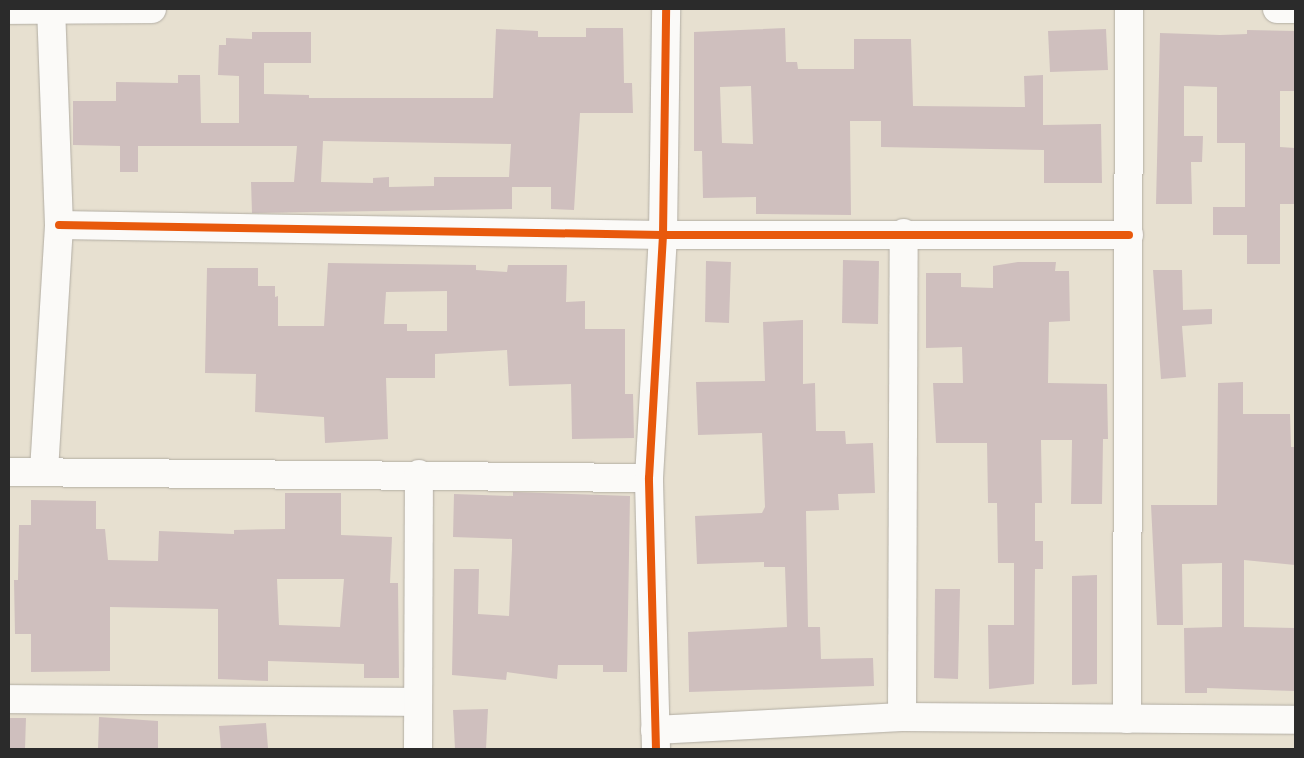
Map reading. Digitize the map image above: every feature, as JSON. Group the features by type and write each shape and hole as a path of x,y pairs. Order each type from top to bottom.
{"street":[{"path":"9,10 152,9"},
{"path":"666,9 663,235 648,478 655,740 902,717 1295,720"},
{"path":"1127,719 1129,9"},
{"path":"1278,9 1295,9"},
{"path":"44,471 59,224 51,11"},
{"path":"59,224 663,235 904,233 1129,235"},
{"path":"902,717 904,233"},
{"path":"9,472 420,474 648,478"},
{"path":"418,749 420,474"},
{"path":"9,699 417,702"}],"building":[{"path":"586,28 623,28 624,83 632,83 633,113 580,113 574,210 551,209 551,187 512,187 512,209 252,213 251,182 294,182 297,146 138,146 138,172 120,172 120,146 73,145 73,101 116,101 116,82 178,83 178,75 200,75 201,123 239,123 239,76 218,75 219,45 226,45 226,38 252,39 252,32 311,32 311,63 264,63 264,94 309,95 309,98 493,98 496,29 538,31 538,37 586,37","holes":["323,141 511,144 509,177 434,177 434,186 389,187 389,177 373,178 373,183 321,182"]},
{"path":"785,28 786,62 797,62 798,69 854,69 854,39 911,39 913,106 1025,107 1024,76 1043,75 1043,125 1101,124 1102,183 1044,183 1044,150 881,147 881,121 850,121 851,215 756,214 756,197 703,198 702,151 694,151 694,32","holes":["751,86 753,144 722,143 720,87"]},
{"path":"1106,29 1108,70 1050,72 1048,31"},
{"path":"1247,30 1295,31 1295,91 1280,91 1280,147 1295,148 1295,204 1280,204 1280,264 1247,264 1247,235 1213,235 1213,207 1245,207 1245,143 1217,143 1217,87 1184,86 1184,136 1203,136 1202,162 1191,162 1192,204 1156,204 1160,33 1220,35 1247,34"},
{"path":"843,260 879,261 878,324 842,323"},
{"path":"706,261 731,262 729,323 705,322"},
{"path":"1018,262 1056,262 1055,271 1069,271 1070,321 1049,322 1048,383 1107,384 1108,439 1103,439 1102,504 1071,504 1072,440 1041,440 1042,503 1035,503 1035,541 1043,541 1043,569 1035,569 1034,684 989,689 988,625 1014,625 1014,563 998,563 997,503 988,503 987,443 936,443 933,383 963,383 962,347 926,348 926,273 961,273 961,287 993,288 993,266"},
{"path":"328,263 476,265 476,270 507,272 508,265 567,265 566,302 585,301 585,329 625,329 625,394 633,394 634,438 572,439 571,384 509,386 507,350 435,354 435,378 386,378 388,439 325,443 324,417 255,412 256,374 205,373 207,268 258,268 258,286 275,286 275,297 278,296 278,326 324,326","holes":["447,291 447,331 407,331 407,324 384,324 386,292"]},
{"path":"1153,270 1182,270 1183,310 1212,309 1212,324 1182,326 1186,377 1161,379"},
{"path":"803,320 803,384 815,383 816,431 845,431 846,444 873,443 875,493 838,494 839,510 806,511 808,627 820,627 821,659 873,658 874,686 689,692 688,632 787,627 785,567 764,567 764,562 697,564 695,516 762,513 765,507 762,433 698,435 696,382 765,381 763,322"},
{"path":"1243,382 1243,414 1290,414 1291,447 1295,447 1295,565 1244,560 1244,627 1295,628 1295,691 1207,688 1207,693 1185,693 1184,628 1222,627 1222,563 1182,564 1183,625 1157,625 1151,505 1217,505 1218,383"},
{"path":"513,492 630,496 627,672 603,672 603,665 558,665 557,679 507,672 506,680 452,675 454,569 479,569 478,614 509,616 512,549 512,539 453,537 454,494 513,496"},
{"path":"285,493 341,493 341,535 392,537 390,583 398,583 399,678 364,678 364,664 268,661 268,681 218,679 218,609 110,607 110,671 31,672 31,634 15,634 14,580 18,580 19,525 31,525 31,500 96,501 96,529 105,529 108,560 158,561 159,531 234,534 234,530 285,529","holes":["277,579 344,579 340,627 279,625"]},
{"path":"1097,575 1097,684 1072,685 1072,576"},
{"path":"935,589 960,589 958,679 934,678"},
{"path":"488,709 486,749 455,749 453,710"},
{"path":"99,717 158,721 158,749 98,749"},
{"path":"9,718 26,718 25,749 9,749"},
{"path":"266,723 268,748 221,749 219,726"}],"cycle path":[{"path":"656,749 649,478 663,235 666,9"},
{"path":"59,225 663,235 1129,235"}]}
